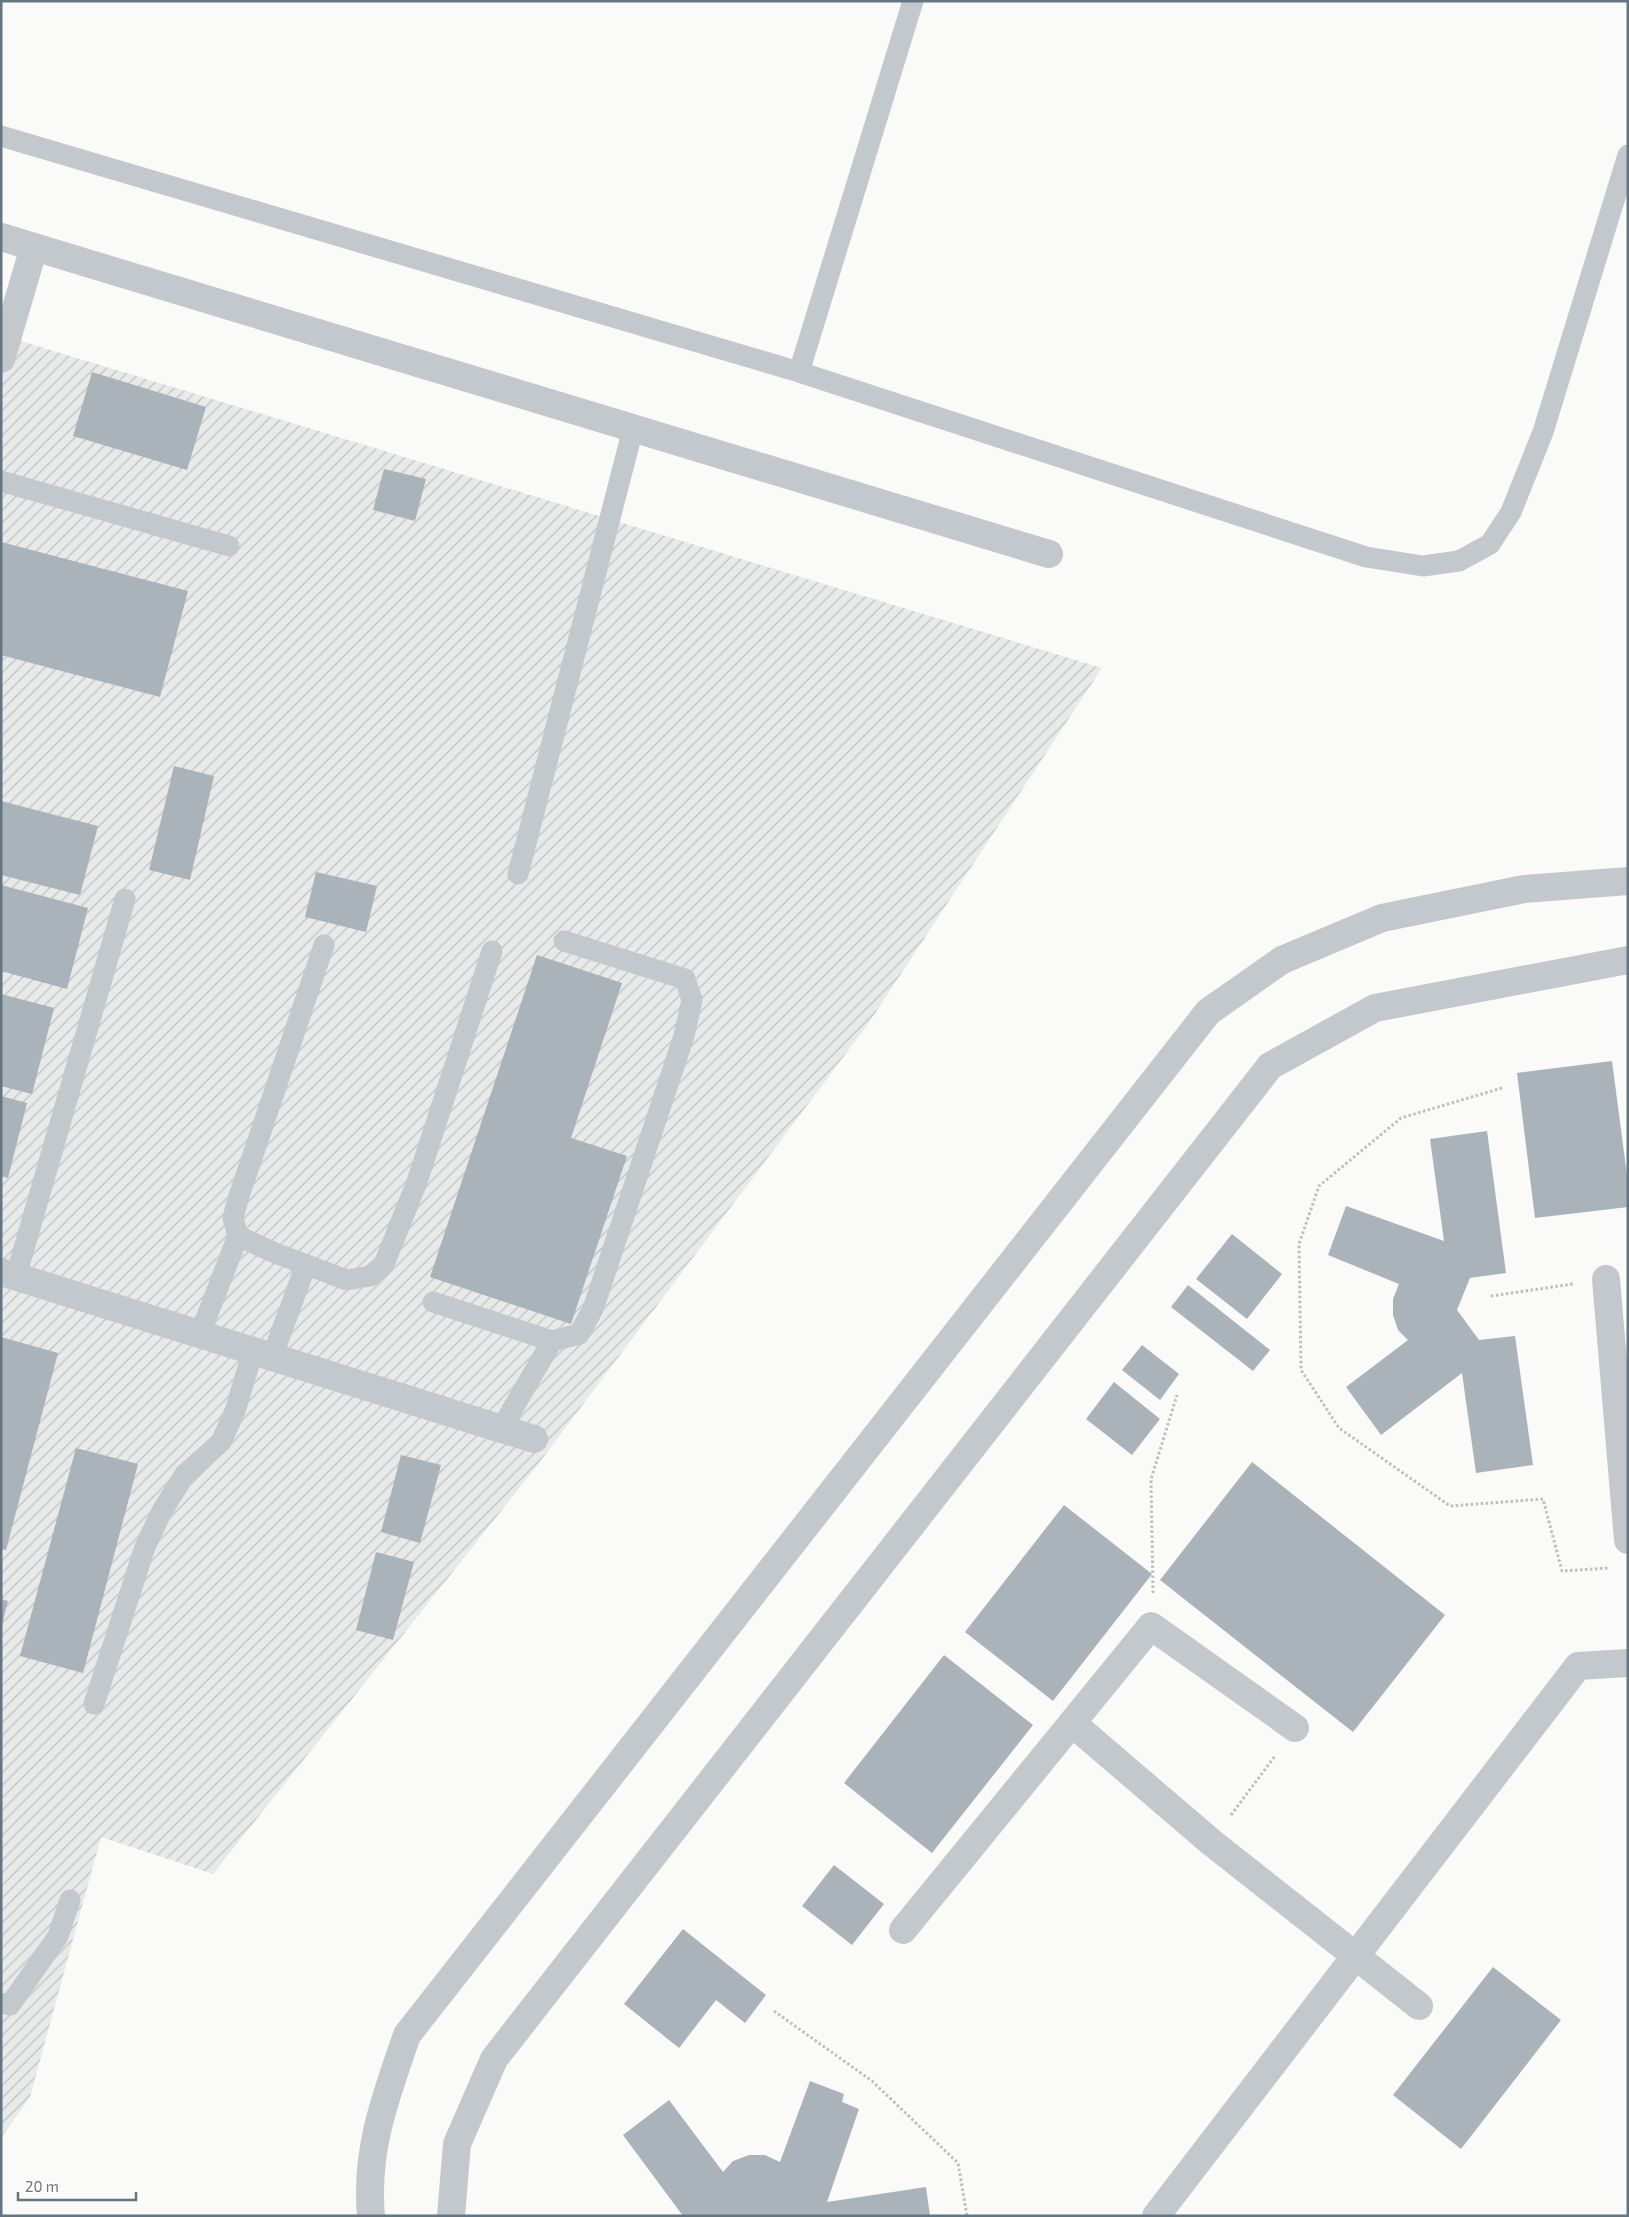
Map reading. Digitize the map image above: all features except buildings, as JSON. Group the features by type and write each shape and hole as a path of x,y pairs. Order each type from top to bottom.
{"street":[{"path":"1,237 1049,554"},
{"path":"1,359 34,247"},
{"path":"371,2216 369,2190 377,2122 407,2035 1208,1012 1282,960 1382,918 1524,889 1628,881"},
{"path":"451,2216 457,2144 494,2059 1270,1066 1375,1008 1628,960"},
{"path":"9,1274 534,1439"},
{"path":"1606,1279 1628,1540"},
{"path":"903,1930 1151,1626 1295,1728"},
{"path":"1156,2216 1578,1666 1628,1663"},
{"path":"1072,1723 1212,1842 1419,2006"}],"lane":[{"path":"799,372 913,1"},
{"path":"1,136 799,372 1366,557 1423,566 1459,560 1490,544 1511,512 1543,432 1628,155"},
{"path":"518,874 634,429"},
{"path":"1,481 229,546"},
{"path":"9,1274 125,899"},
{"path":"432,1302 552,1341 579,1334 594,1309 684,1036 692,1000 685,979 564,941"},
{"path":"200,1334 238,1236 234,1218 238,1199 324,944"},
{"path":"238,1236 347,1280 370,1276 384,1264 417,1182 492,951"},
{"path":"94,1704 145,1547 162,1512 185,1474 221,1442 306,1265"},
{"path":"501,1429 552,1341"},
{"path":"1,2003 10,2005 58,1936 70,1900"}],"path":[{"path":"1502,1088 1401,1118 1319,1186 1299,1244 1301,1370 1339,1428 1450,1506 1543,1499 1562,1571 1618,1568"},
{"path":"1491,1296 1606,1279"},
{"path":"1151,1626 1154,1573 1152,1479 1177,1395"},
{"path":"1212,1842 1295,1728"},
{"path":"774,2011 872,2081 958,2163 967,2216"}],"shaded area":[{"path":"1,335 1102,668 868,1024 536,1467 213,1874 101,1837 30,2097 1,2138"}]}
